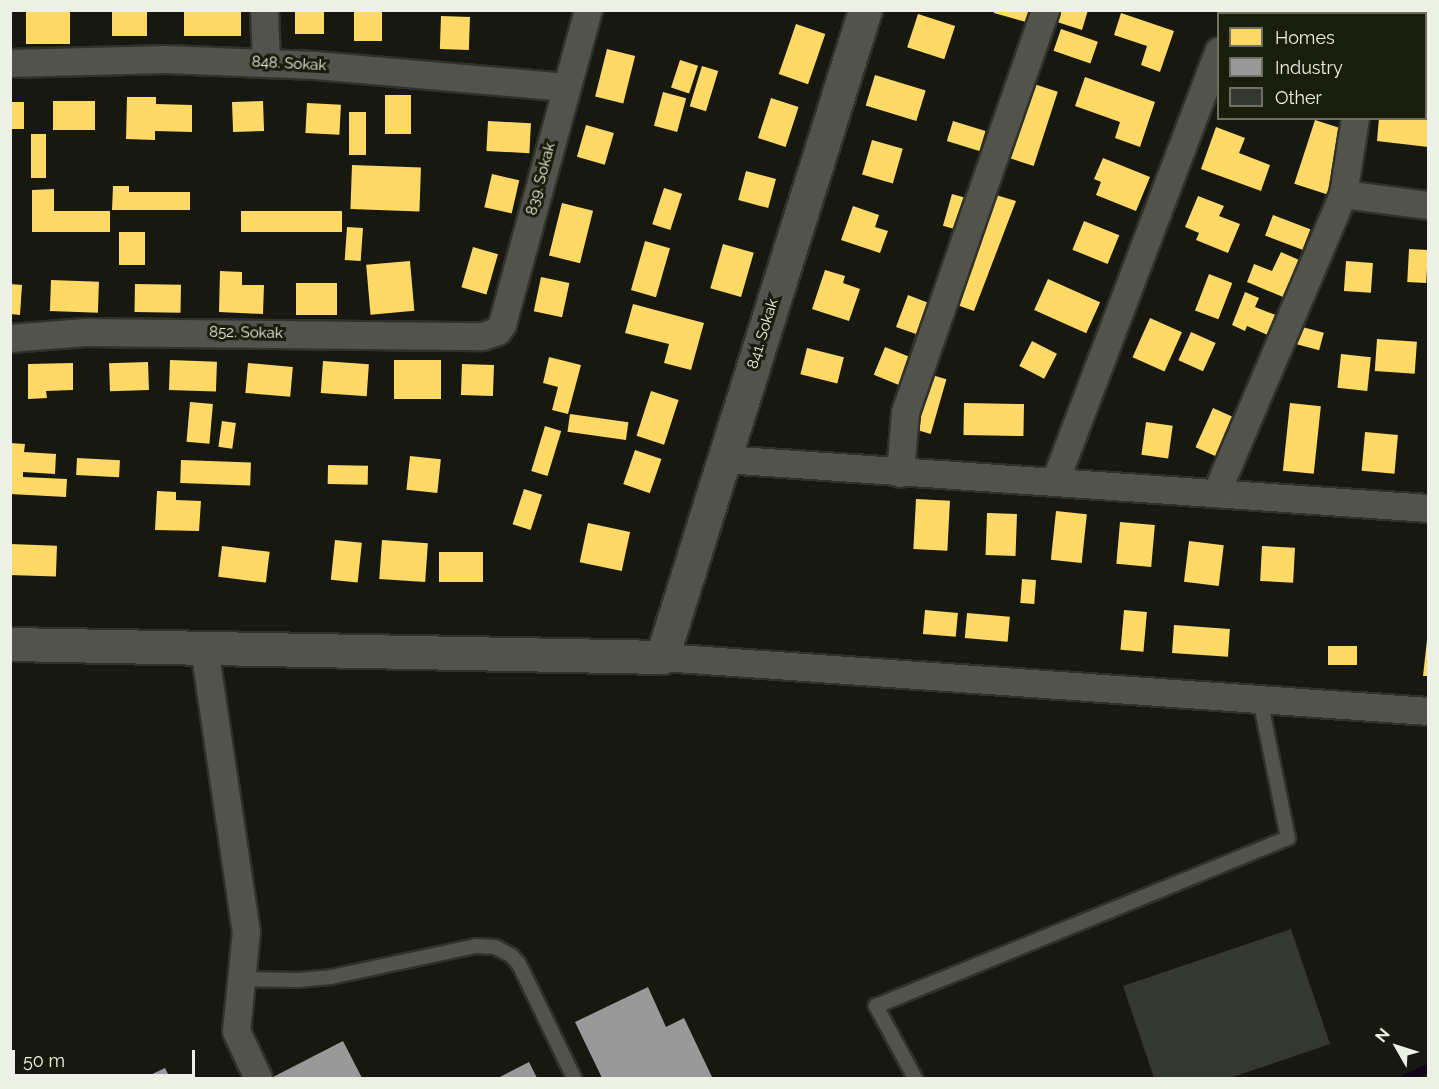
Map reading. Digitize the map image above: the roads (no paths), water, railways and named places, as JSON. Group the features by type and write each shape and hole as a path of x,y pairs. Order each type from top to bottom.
{"street":[{"path":"264,10 266,63"},
{"name":"839. Sokak","path":"482,336 496,331 502,324 588,10"},
{"name":"841. Sokak","path":"662,657 865,10"},
{"path":"900,473 905,412 1045,10"},
{"path":"1055,481 1217,54"},
{"name":"848. Sokak","path":"10,63 166,59 266,63 566,87"},
{"path":"1216,493 1343,194 1355,120"},
{"path":"1343,194 1428,205"},
{"name":"852. Sokak","path":"10,338 85,332 482,336"},
{"path":"724,459 1428,508"},
{"path":"10,644 662,657 1428,711"},
{"path":"204,648 246,931 236,1030 258,1078"}],"lane":[{"path":"915,1078 876,1006 1288,838 1260,699"},
{"path":"241,979 298,980 331,977 476,946 495,947 512,956 519,964 574,1078"}],"waterway":[{"path":"1406,1078 1428,1068"}]}
